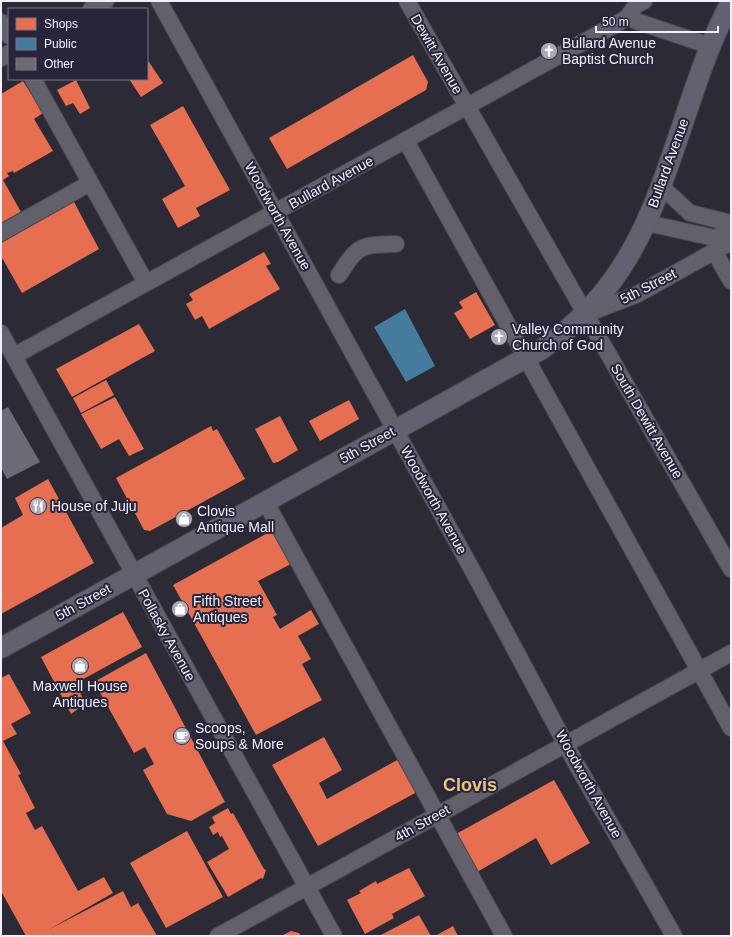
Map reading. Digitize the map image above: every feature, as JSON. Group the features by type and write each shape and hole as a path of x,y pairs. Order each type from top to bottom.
{"main road":[{"name":"Bullard Avenue","path":"586,314 615,279 630,256 647,223 710,46 731,2"},
{"name":"5th Street","path":"2,645 396,430 526,357 564,334 586,314"}],"street":[{"path":"93,8 106,1"},
{"name":"Woodworth Avenue","path":"159,1 396,430 566,744 674,936"},
{"name":"Dewitt Avenue","path":"407,1 467,107"},
{"name":"Bullard Avenue","path":"14,356 627,18 636,5 644,1"},
{"path":"627,18 710,46"},
{"path":"1,22 8,34"},
{"path":"33,80 146,283"},
{"name":"South Dewitt Avenue","path":"467,107 731,569"},
{"path":"406,141 731,728"},
{"path":"1,232 90,183"},
{"path":"661,186 690,213 731,223"},
{"path":"647,223 715,238 731,230"},
{"name":"5th Street","path":"586,314 638,294 731,242"},
{"path":"339,275 353,254 369,244 396,244"},
{"path":"714,251 731,281"},
{"name":"Pollasky Avenue","path":"1,333 334,936"},
{"path":"265,501 504,936"},
{"name":"4th Street","path":"218,936 731,653"}],"building: Shops":[{"path":"413,55 428,82 426,90 287,169 269,138"},
{"path":"148,62 163,83 141,97 130,80 148,80"},
{"path":"76,80 90,108 80,114 73,103 66,106 57,90"},
{"path":"23,81 43,113 34,119 53,151 14,173 13,171 7,173 9,176 3,180 21,212 1,223 1,94"},
{"path":"183,106 230,190 196,208 200,216 178,228 162,199 185,186 150,125"},
{"path":"74,202 99,249 22,293 1,256 1,243"},
{"path":"264,252 271,264 266,266 280,289 209,329 202,316 195,320 186,304 193,300 189,294"},
{"path":"476,292 495,325 470,339 454,313 463,308 459,302"},
{"path":"139,324 155,351 72,397 56,369"},
{"path":"106,380 114,395 81,413 73,398"},
{"path":"115,397 144,449 129,456 119,439 101,449 81,414"},
{"path":"349,400 359,419 320,441 309,421"},
{"path":"280,416 298,450 278,462 273,463 255,429"},
{"path":"211,426 213,431 217,429 245,479 150,531 144,530 116,478"},
{"path":"48,479 94,563 1,614 1,528 23,515 15,498"},
{"path":"273,530 291,564 258,581 277,615 273,617 280,629 311,610 319,624 298,636 311,659 302,664 322,700 256,735 173,585"},
{"path":"123,612 142,647 76,683 85,704 71,714 41,657"},
{"path":"146,653 225,802 191,821 167,814 143,770 154,764 145,747 134,753 94,682"},
{"path":"9,674 31,713 11,724 17,734 3,741 21,774 18,775 35,808 26,813 35,830 42,826 78,891 104,877 113,893 48,930 123,891 131,907 138,903 157,936 26,936 1,891 1,678"},
{"path":"324,737 342,770 319,783 327,799 399,759 417,792 318,846 272,765"},
{"path":"554,780 590,843 551,865 536,838 477,872 456,834"},
{"path":"228,808 231,814 233,813 264,869 266,870 263,879 261,878 228,897 207,862 229,849 222,836 220,837 218,832 213,835 209,827 215,823 212,817"},
{"path":"187,831 223,897 166,928 130,863"},
{"path":"409,868 425,896 392,914 394,918 365,934 347,900 361,893 359,891 376,881 377,884"},
{"path":"419,915 431,936 379,936"},
{"path":"453,926 458,936 435,936"},
{"path":"291,931 299,933 301,936 281,936"}],"building: Public":[{"path":"405,309 435,366 406,382 374,327"}],"building: Other":[{"path":"8,407 40,462 7,479 1,468 1,411"}],"place":[{"name":"Bullard Avenue Baptist Church","path":"549,51"},
{"name":"Valley Community Church of God","path":"499,337"},
{"name":"House of Juju","path":"38,506"},
{"name":"Clovis Antique Mall","path":"184,519"},
{"name":"Fifth Street Antiques","path":"180,609"},
{"name":"Maxwell House Antiques","path":"80,666"},
{"name":"Scoops, Soups & More","path":"182,736"}],"district":[{"name":"Clovis","path":"470,785"}]}
